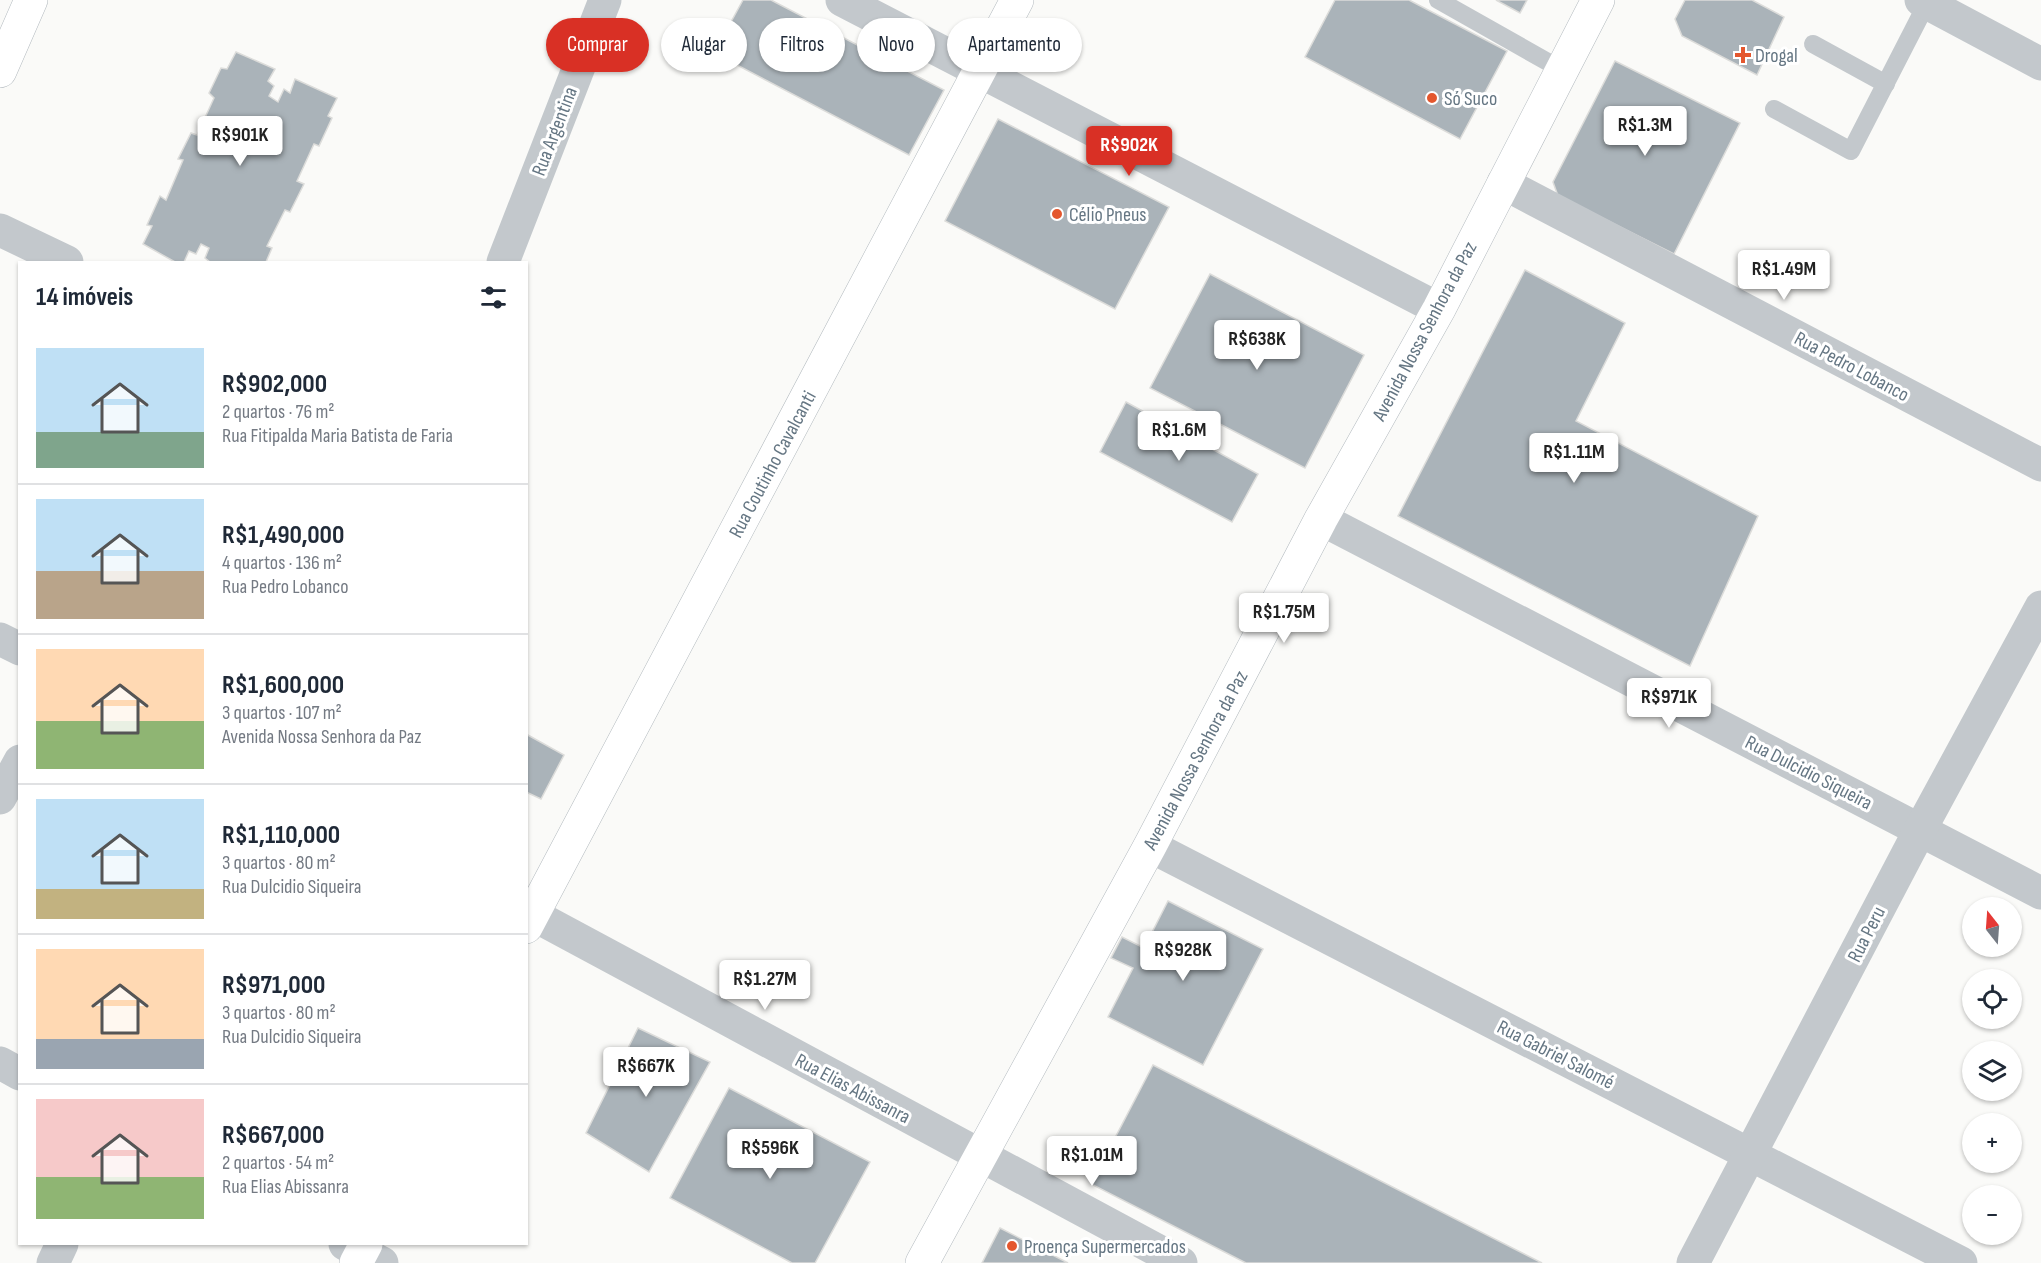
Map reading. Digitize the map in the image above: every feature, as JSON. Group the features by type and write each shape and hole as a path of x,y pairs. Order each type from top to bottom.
{"main road":[{"path":"0,71 31,0"},
{"name":"Rua Coutinho Cavalcanti","path":"1008,18 1017,0"},
{"name":"Avenida Nossa Senhora da Paz","path":"922,1263 1150,846 1321,519 1439,309 1598,0"},
{"name":"Rua Coutinho Cavalcanti","path":"529,918 980,72"}],"street":[{"name":"Rua Argentina","path":"503,261 605,0"},
{"path":"842,0 947,55"},
{"path":"1924,2 2041,64"},
{"path":"980,72 1439,309"},
{"name":"Rua Pedro Lobanco","path":"1503,183 2041,465"},
{"path":"0,230 65,261"},
{"name":"Rua Dulcidio Siqueira","path":"1321,519 2041,893"},
{"name":"Rua Peru","path":"1693,1263 1920,830 2041,607"},
{"path":"0,639 18,648"},
{"path":"0,798 18,765"},
{"name":"Rua Gabriel Salomé","path":"1150,846 1961,1263"},
{"name":"Rua Elias Abissanra","path":"529,918 1181,1263"},
{"path":"0,1064 18,1073"},
{"path":"53,1263 62,1245"}],"lane":[{"path":"1438,0 1562,70"},
{"path":"1774,109 1851,151 1886,84 1924,2"},
{"path":"1813,44 1886,84"}],"building":[{"path":"743,0 771,0 806,18 759,18 759,72 845,72 845,38 857,45 857,72 909,72 944,90 909,155 747,70 747,18 733,18"},
{"name":"Só Suco","path":"1335,0 1409,0 1507,51 1460,139 1305,57"},
{"path":"1496,0 1527,0 1520,13"},
{"name":"Drogal","path":"1685,0 1752,0 1784,17 1757,75 1682,36 1675,19"},
{"path":"236,52 275,69 268,81 274,86 269,96 278,102 284,89 290,93 295,79 337,98 328,116 332,118 319,146 314,144 297,181 304,184 290,212 285,210 267,246 272,248 266,261 209,261 205,258 209,248 201,244 196,254 189,251 184,261 173,261 143,244 152,226 147,225 160,196 166,200 183,160 178,159 191,133 197,135 214,98 209,93 221,68 227,69"},
{"path":"1615,61 1740,123 1674,254 1558,196 1553,182"},
{"name":"Célio Pneus","path":"998,119 1169,207 1115,309 945,221"},
{"path":"1525,270 1625,323 1576,421 1758,516 1690,666 1398,516"},
{"path":"1210,274 1364,355 1305,468 1150,388"},
{"path":"1126,402 1258,474 1232,522 1100,452"},
{"path":"528,735 564,755 541,799 528,793"},
{"path":"1168,901 1263,949 1203,1065 1108,1017 1133,968 1111,958 1122,937 1144,948"},
{"path":"638,1028 710,1062 649,1172 586,1133"},
{"path":"1153,1065 1542,1263 1246,1263 1091,1184"},
{"path":"729,1088 870,1162 815,1263 792,1263 670,1198"},
{"name":"Proença Supermercados","path":"1000,1228 1068,1263 982,1263"}],"place":[{"name":"Drogal","path":"1743,55"},
{"name":"Só Suco","path":"1432,98"},
{"name":"Célio Pneus","path":"1057,214"},
{"name":"Proença Supermercados","path":"1012,1246"}]}
